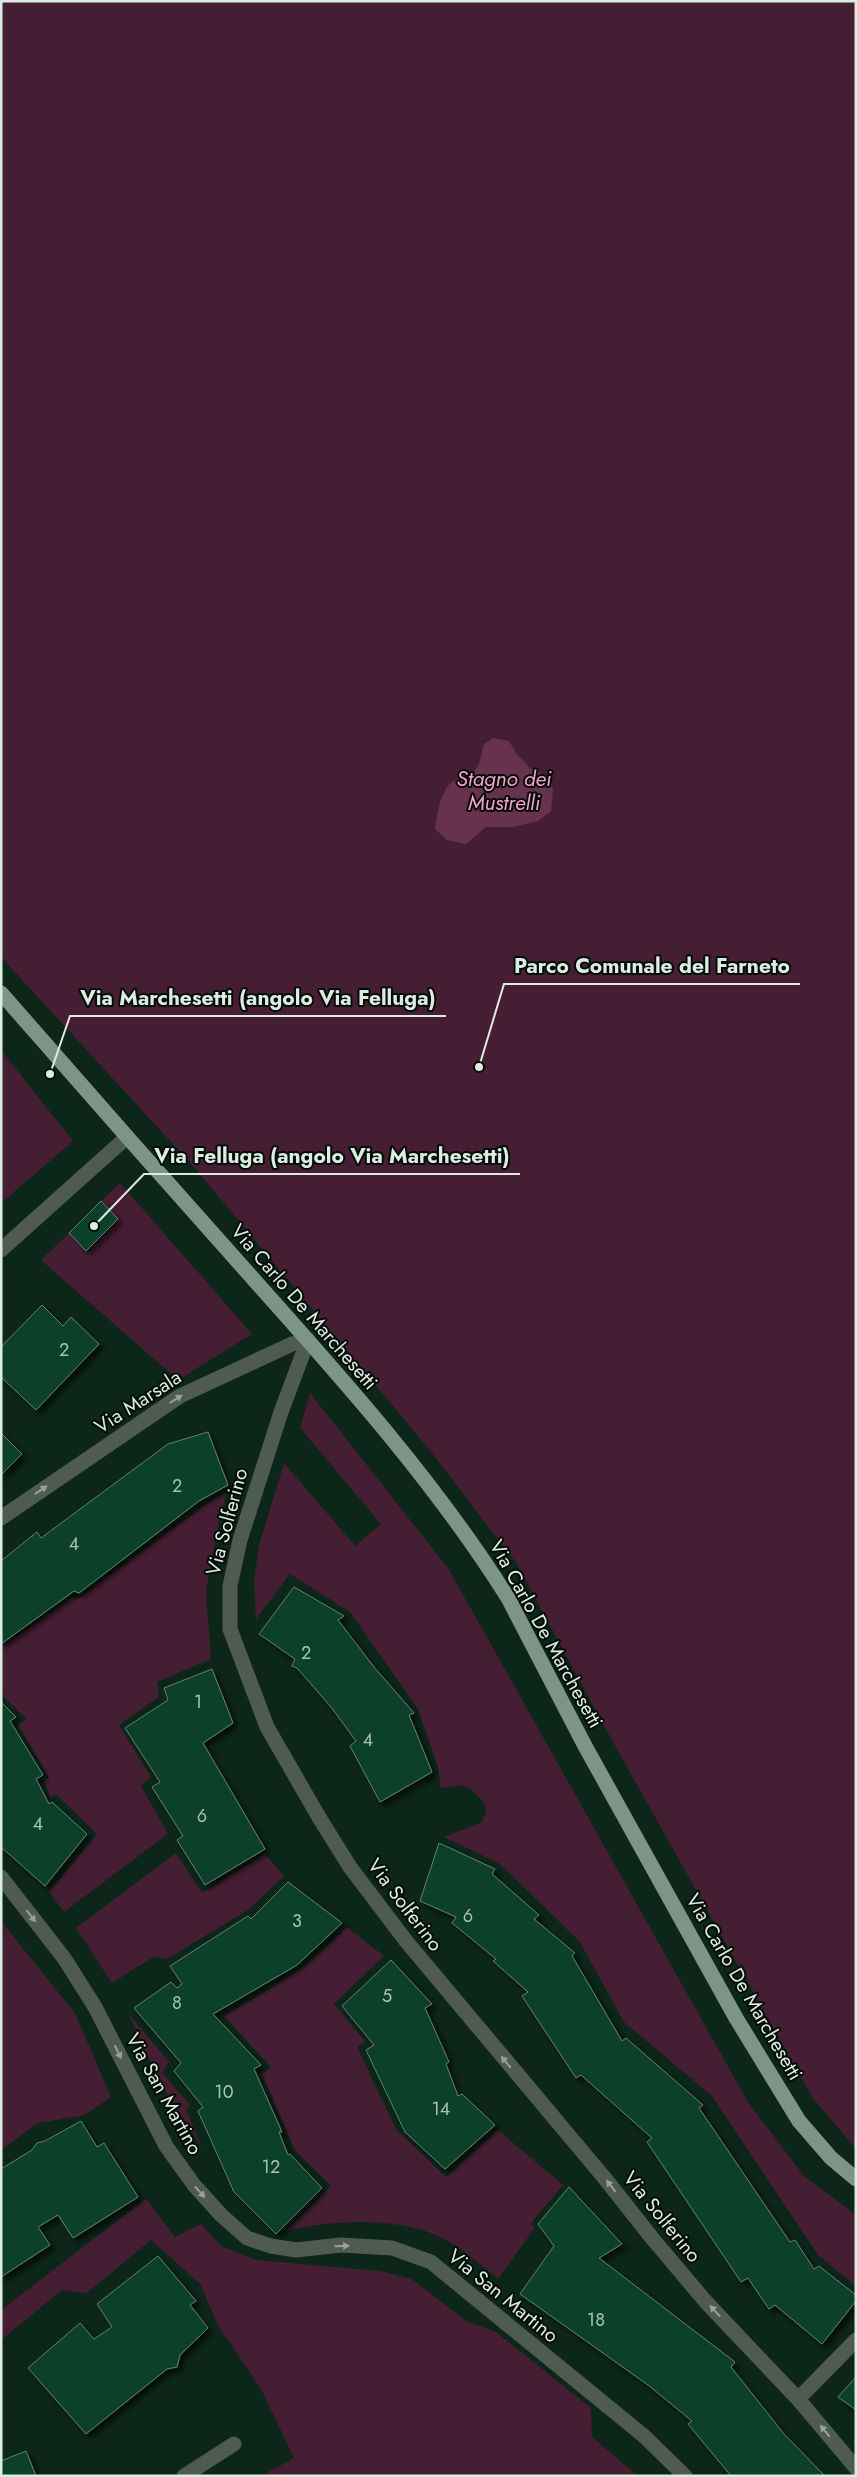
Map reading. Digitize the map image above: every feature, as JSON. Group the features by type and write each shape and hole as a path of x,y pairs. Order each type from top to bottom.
{"main road":[{"name":"Via Carlo De Marchesetti","path":"1,993 308,1340 419,1471 478,1550 508,1598 692,1941 763,2063 799,2121 831,2158 856,2179"}],"street":[{"path":"1,1250 127,1137"},
{"name":"Via Marsala","path":"1,1518 180,1396 292,1344 308,1340"},
{"name":"Via Solferino","path":"308,1340 281,1412 240,1540 230,1586 230,1629 268,1727 320,1820 360,1883 400,1934 706,2302 798,2399 856,2468"},
{"name":"Via San Martino","path":"1,1877 64,1958 95,2007 166,2146 194,2186 221,2215 247,2238 271,2246 296,2250 341,2245 392,2248 431,2262 644,2436 685,2476"},
{"path":"798,2399 856,2340"},
{"path":"184,2476 234,2444"}],"shaded area":[{"path":"1,1 856,1 856,2149 812,2097 608,1733 517,1564 428,1448 194,1167 1,957"},
{"path":"1,1050 73,1141 1,1203"},
{"path":"120,1183 252,1334 178,1380 41,1260 69,1233 87,1251 118,1219 101,1201"},
{"path":"310,1393 448,1568 748,2102 804,2176 856,2215 856,2286 818,2255 712,2096 624,2022 580,1942 500,1864 444,1837 482,1822 486,1812 484,1803 471,1789 463,1785 440,1788 439,1770 418,1709 350,1612 290,1574 256,1619 254,1581 259,1545 284,1463 355,1546 381,1524 300,1428"},
{"path":"227,1492 219,1520 206,1591 211,1659 157,1682 159,1697 119,1725 151,1777 141,1786 168,1834 64,1912 49,1892 97,1834 56,1794 50,1797 44,1781 49,1777 18,1725 27,1719 1,1694 1,1648 72,1598 78,1599 205,1505"},
{"path":"176,1853 202,1893 265,1854 284,1876 248,1910 167,1959 153,1957 112,1983 76,1928"},
{"path":"1,1921 75,2013 111,2097 85,2115 38,2123 1,2150"},
{"path":"346,1927 384,1956 334,2004 365,2041 357,2047 396,2129 446,2177 498,2130 563,2185 531,2223 534,2229 498,2279 448,2241 423,2230 384,2223 363,2222 323,2224 286,2231 331,2186 295,2150 262,2074 271,2067 224,2016 289,1977 319,1954"},
{"path":"128,2013 169,2062 162,2073 190,2105 186,2110 203,2149 164,2089"},
{"path":"146,2199 175,2237 201,2224 221,2246 256,2260 380,2271 412,2279 466,2321 496,2332 591,2408 592,2437 638,2476 261,2476 294,2458 261,2389 219,2327 200,2284 151,2240 87,2293 62,2290 1,2340 1,2310"}],"water":[{"name":"Stagno dei Mustrelli","path":"493,738 509,741 516,753 531,769 546,776 553,789 551,811 538,821 513,827 486,827 466,844 447,840 435,829 440,804 445,791 452,782 470,774 476,769 484,744"}],"building":[{"path":"101,1201 118,1219 86,1251 69,1233"},
{"path":"42,1305 63,1326 71,1317 99,1344 36,1410 1,1377 1,1347"},
{"path":"208,1432 228,1485 199,1501 79,1593 74,1591 1,1644 1,1561 37,1532 41,1538 168,1444"},
{"path":"1,1433 22,1454 1,1475"},
{"path":"294,1587 344,1616 338,1620 374,1667 414,1713 409,1715 432,1772 380,1802 350,1746 356,1741 331,1707 297,1668 292,1666 295,1659 259,1634"},
{"path":"212,1669 233,1723 203,1743 265,1849 205,1885 177,1840 183,1836 152,1787 160,1782 125,1728 168,1700 164,1688"},
{"path":"1,1702 16,1717 10,1721 43,1775 36,1779 49,1804 52,1802 87,1834 45,1886 1,1847"},
{"path":"439,1843 495,1869 492,1874 539,1915 534,1919 575,1953 572,1956 622,2041 626,2038 703,2105 699,2108 790,2242 795,2240 814,2269 819,2266 856,2295 856,2301 822,2344 775,2305 769,2309 748,2278 741,2282 647,2142 652,2138 581,2075 576,2078 522,1996 528,1992 493,1961 496,1959 452,1923 456,1917 420,1901"},
{"path":"288,1882 342,1923 297,1965 213,2014 261,2065 254,2069 282,2132 279,2132 288,2155 290,2154 322,2188 276,2234 234,2192 198,2111 203,2107 174,2071 181,2063 134,2008 171,1982 177,1988 182,1984 170,1966 248,1916 251,1919"},
{"path":"391,1960 432,2004 425,2008 449,2062 446,2064 458,2096 462,2094 495,2125 445,2169 405,2132 366,2050 374,2045 342,2006"},
{"path":"81,2121 97,2147 104,2143 138,2197 73,2238 58,2215 38,2227 50,2245 1,2277 1,2169 32,2150 37,2143 45,2141"},
{"path":"569,2187 622,2244 599,2258 735,2362 731,2367 784,2434 825,2476 731,2476 688,2424 692,2421 648,2385 520,2294 554,2246 538,2224"},
{"path":"158,2256 196,2301 190,2305 208,2328 180,2355 177,2367 167,2369 86,2434 28,2368 80,2323 94,2339 112,2327 97,2304"},
{"path":"856,2377 856,2410 838,2397"},
{"path":"26,2451 36,2476 1,2476 1,2461"}],"place":[{"name":"Parco Comunale del Farneto","path":"479,1067"},
{"name":"Via Marchesetti (angolo Via Felluga)","path":"50,1074"},
{"name":"Via Felluga (angolo Via Marchesetti)","path":"94,1226"}]}
